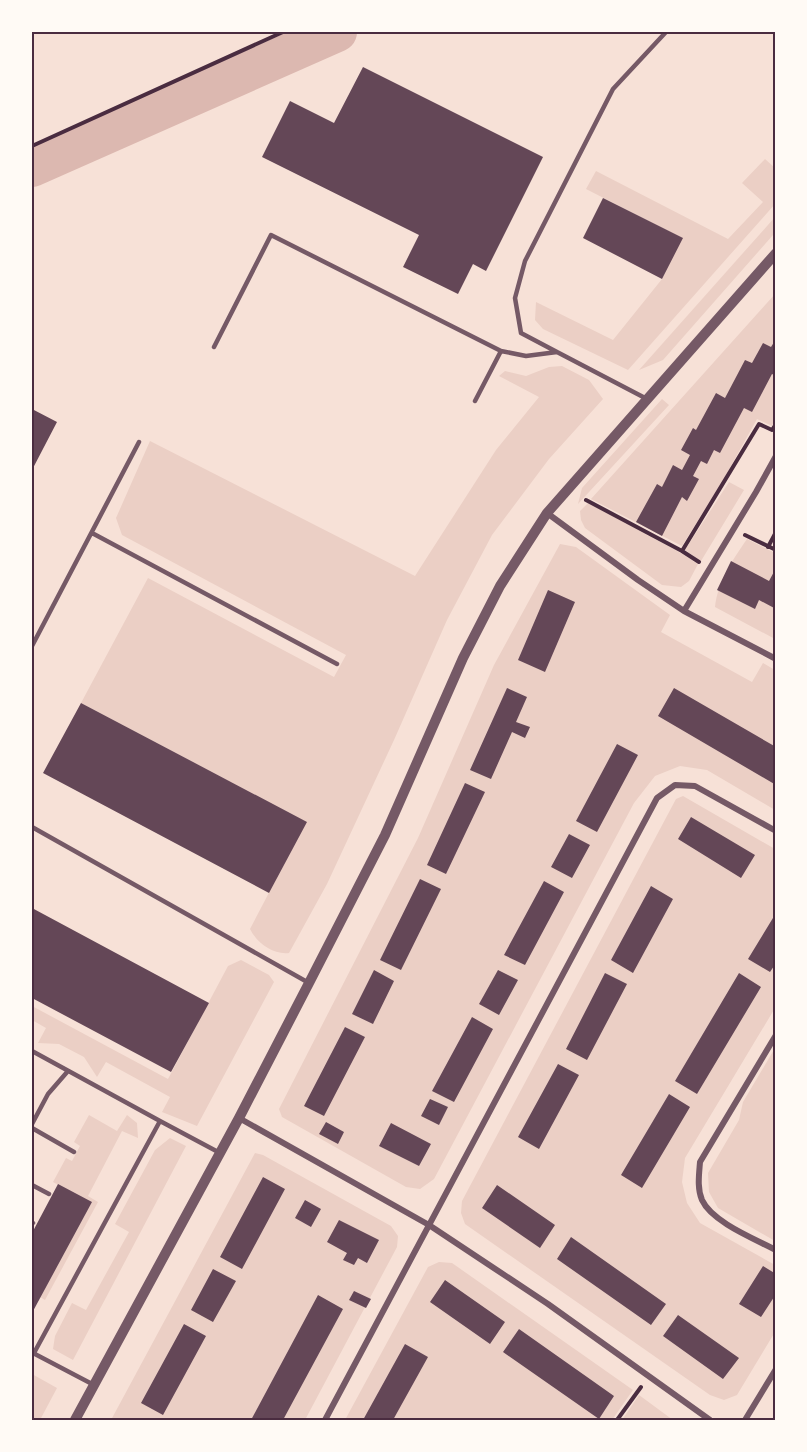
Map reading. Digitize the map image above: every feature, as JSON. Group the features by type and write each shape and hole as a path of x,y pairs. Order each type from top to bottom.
{"street":[{"path":"75,1420 239,1118 385,835 464,658 500,586 548,513 776,253"},
{"path":"684,611 776,456"},
{"path":"548,513 684,611 776,659"},
{"path":"325,1420 657,798 675,785 695,786 776,831"},
{"path":"776,1035 700,1162 698,1182 703,1201 715,1216 776,1250"},
{"path":"239,1118 429,1225 548,1304 710,1420"},
{"path":"745,1420 776,1369"}],"lane":[{"path":"647,399 521,333 515,298 525,261 613,89 666,32"},
{"path":"214,347 271,235 501,351 526,356 556,352"},
{"path":"475,401 501,351"},
{"path":"32,646 139,442"},
{"path":"92,532 336,664"},
{"path":"32,826 309,983"},
{"path":"32,1051 220,1153"},
{"path":"32,1124 48,1094 69,1071"},
{"path":"94,1385 33,1353 160,1121"},
{"path":"32,1128 74,1152"},
{"path":"32,1185 48,1194"}],"path":[{"path":"32,146 283,32"},
{"path":"682,550 759,424 772,430 776,424"},
{"path":"586,500 682,550 709,568"},
{"path":"734,530 776,550"},
{"path":"768,547 776,532"},
{"path":"617,1420 649,1375"}],"shaded area":[{"path":"765,159 775,168 775,204 628,370 543,329 535,320 536,302 613,340 662,279 682,238 586,189 596,171 728,239 763,202 742,183"},
{"path":"775,217 773,235 663,360 639,370"},
{"path":"775,294 775,419 772,426 757,419 722,482 682,546 591,499"},
{"path":"562,366 589,380 603,399 549,459 492,535 447,620 327,884 289,953 271,950 257,939 250,929 306,822 81,703 148,578 334,677 346,655 122,535 116,518 150,441 415,576 496,450 539,397 499,376 505,371 526,376 549,367"},
{"path":"662,399 669,405 578,504 582,488"},
{"path":"729,482 744,490 701,561 685,550"},
{"path":"588,503 698,564 689,581 681,587 662,585 585,528 580,511"},
{"path":"747,539 775,553 775,639 715,607 722,580"},
{"path":"560,544 576,547 670,615 661,632 752,682 763,663 775,670 775,810 707,770 680,766 655,776 634,803 434,1179 420,1189 406,1187 282,1117 279,1109 418,838 494,665"},
{"path":"683,796 775,849 775,1008 685,1158 682,1182 687,1203 700,1223 775,1265 775,1332 737,1395 724,1400 710,1395 465,1224 461,1213 462,1201 676,799"},
{"path":"241,960 269,975 274,982 197,1126 162,1112 170,1097 106,1062 97,1077 84,1057 59,1044 38,1043 46,1028 32,1020 32,1006 168,1079 228,966"},
{"path":"775,1048 775,1241 718,1208 709,1192 708,1173 739,1120 743,1102"},
{"path":"89,1115 117,1131 127,1115 137,1123 138,1138 122,1131 88,1196 98,1202 45,1300 40,1297 91,1203 53,1182 66,1158 72,1161 80,1146 74,1142"},
{"path":"170,1138 186,1146 73,1360 53,1349 55,1336 72,1303 86,1310 129,1232 115,1224 155,1150"},
{"path":"255,1153 263,1155 391,1226 398,1236 397,1247 305,1420 111,1420"},
{"path":"439,1262 452,1263 633,1390 612,1420 345,1420 428,1267"},
{"path":"32,1374 57,1388 40,1420 32,1420"},
{"path":"639,1395 673,1420 622,1420"}],"building":[{"path":"363,67 543,157 486,271 473,264 458,294 403,267 419,235 262,157 290,101 334,123"},
{"path":"603,198 683,238 662,279 583,238"},
{"path":"776,339 776,376 772,374 752,412 744,408 720,453 714,450 707,464 701,461 693,476 699,479 687,501 682,497 662,536 636,522 657,484 662,487 673,465 682,470 690,455 681,450 693,428 696,430 716,393 725,398 745,360 752,363 763,343 771,347"},
{"path":"32,409 57,422 32,470"},
{"path":"731,561 769,581 776,568 776,609 759,600 755,609 717,590"},
{"path":"548,590 575,602 545,672 518,660"},
{"path":"507,688 527,697 516,722 530,727 525,738 512,732 491,779 470,770"},
{"path":"674,688 776,747 776,785 658,716"},
{"path":"81,703 307,822 269,893 43,773"},
{"path":"617,744 638,755 597,832 576,821"},
{"path":"465,783 485,792 446,874 427,865"},
{"path":"691,817 755,855 741,878 678,839"},
{"path":"569,834 590,845 572,878 551,867"},
{"path":"420,879 441,889 401,970 380,960"},
{"path":"544,881 564,892 525,965 504,955"},
{"path":"651,886 673,899 633,973 611,960"},
{"path":"32,908 209,1003 171,1072 32,998"},
{"path":"776,913 776,963 770,972 748,959"},
{"path":"374,970 394,981 373,1024 352,1014"},
{"path":"498,970 518,980 499,1015 479,1004"},
{"path":"605,973 627,984 587,1060 566,1049"},
{"path":"739,973 761,987 697,1094 675,1081"},
{"path":"472,1017 493,1029 454,1102 432,1091"},
{"path":"345,1027 365,1037 324,1116 304,1106"},
{"path":"558,1064 579,1075 539,1149 518,1137"},
{"path":"669,1094 690,1107 642,1188 621,1175"},
{"path":"430,1099 448,1107 439,1125 421,1116"},
{"path":"326,1122 344,1132 338,1144 319,1134"},
{"path":"391,1123 431,1144 419,1166 379,1146"},
{"path":"263,1177 285,1189 242,1269 220,1257"},
{"path":"58,1184 92,1202 32,1313 32,1233"},
{"path":"497,1185 555,1225 540,1248 482,1208"},
{"path":"305,1200 321,1209 311,1227 295,1218"},
{"path":"339,1220 379,1240 367,1263 358,1258 354,1265 343,1260 347,1253 327,1242"},
{"path":"571,1237 666,1304 651,1325 557,1259"},
{"path":"763,1266 776,1274 776,1294 761,1317 739,1304"},
{"path":"213,1269 236,1281 213,1322 191,1310"},
{"path":"445,1280 505,1322 490,1344 430,1302"},
{"path":"354,1291 371,1299 366,1308 349,1300"},
{"path":"318,1295 343,1309 283,1420 251,1420"},
{"path":"678,1315 739,1358 723,1379 663,1336"},
{"path":"184,1324 206,1336 163,1415 141,1403"},
{"path":"519,1329 614,1396 599,1419 503,1352"},
{"path":"405,1344 428,1357 393,1420 363,1420"}],"waterway":[{"path":"32,167 337,32"}]}
